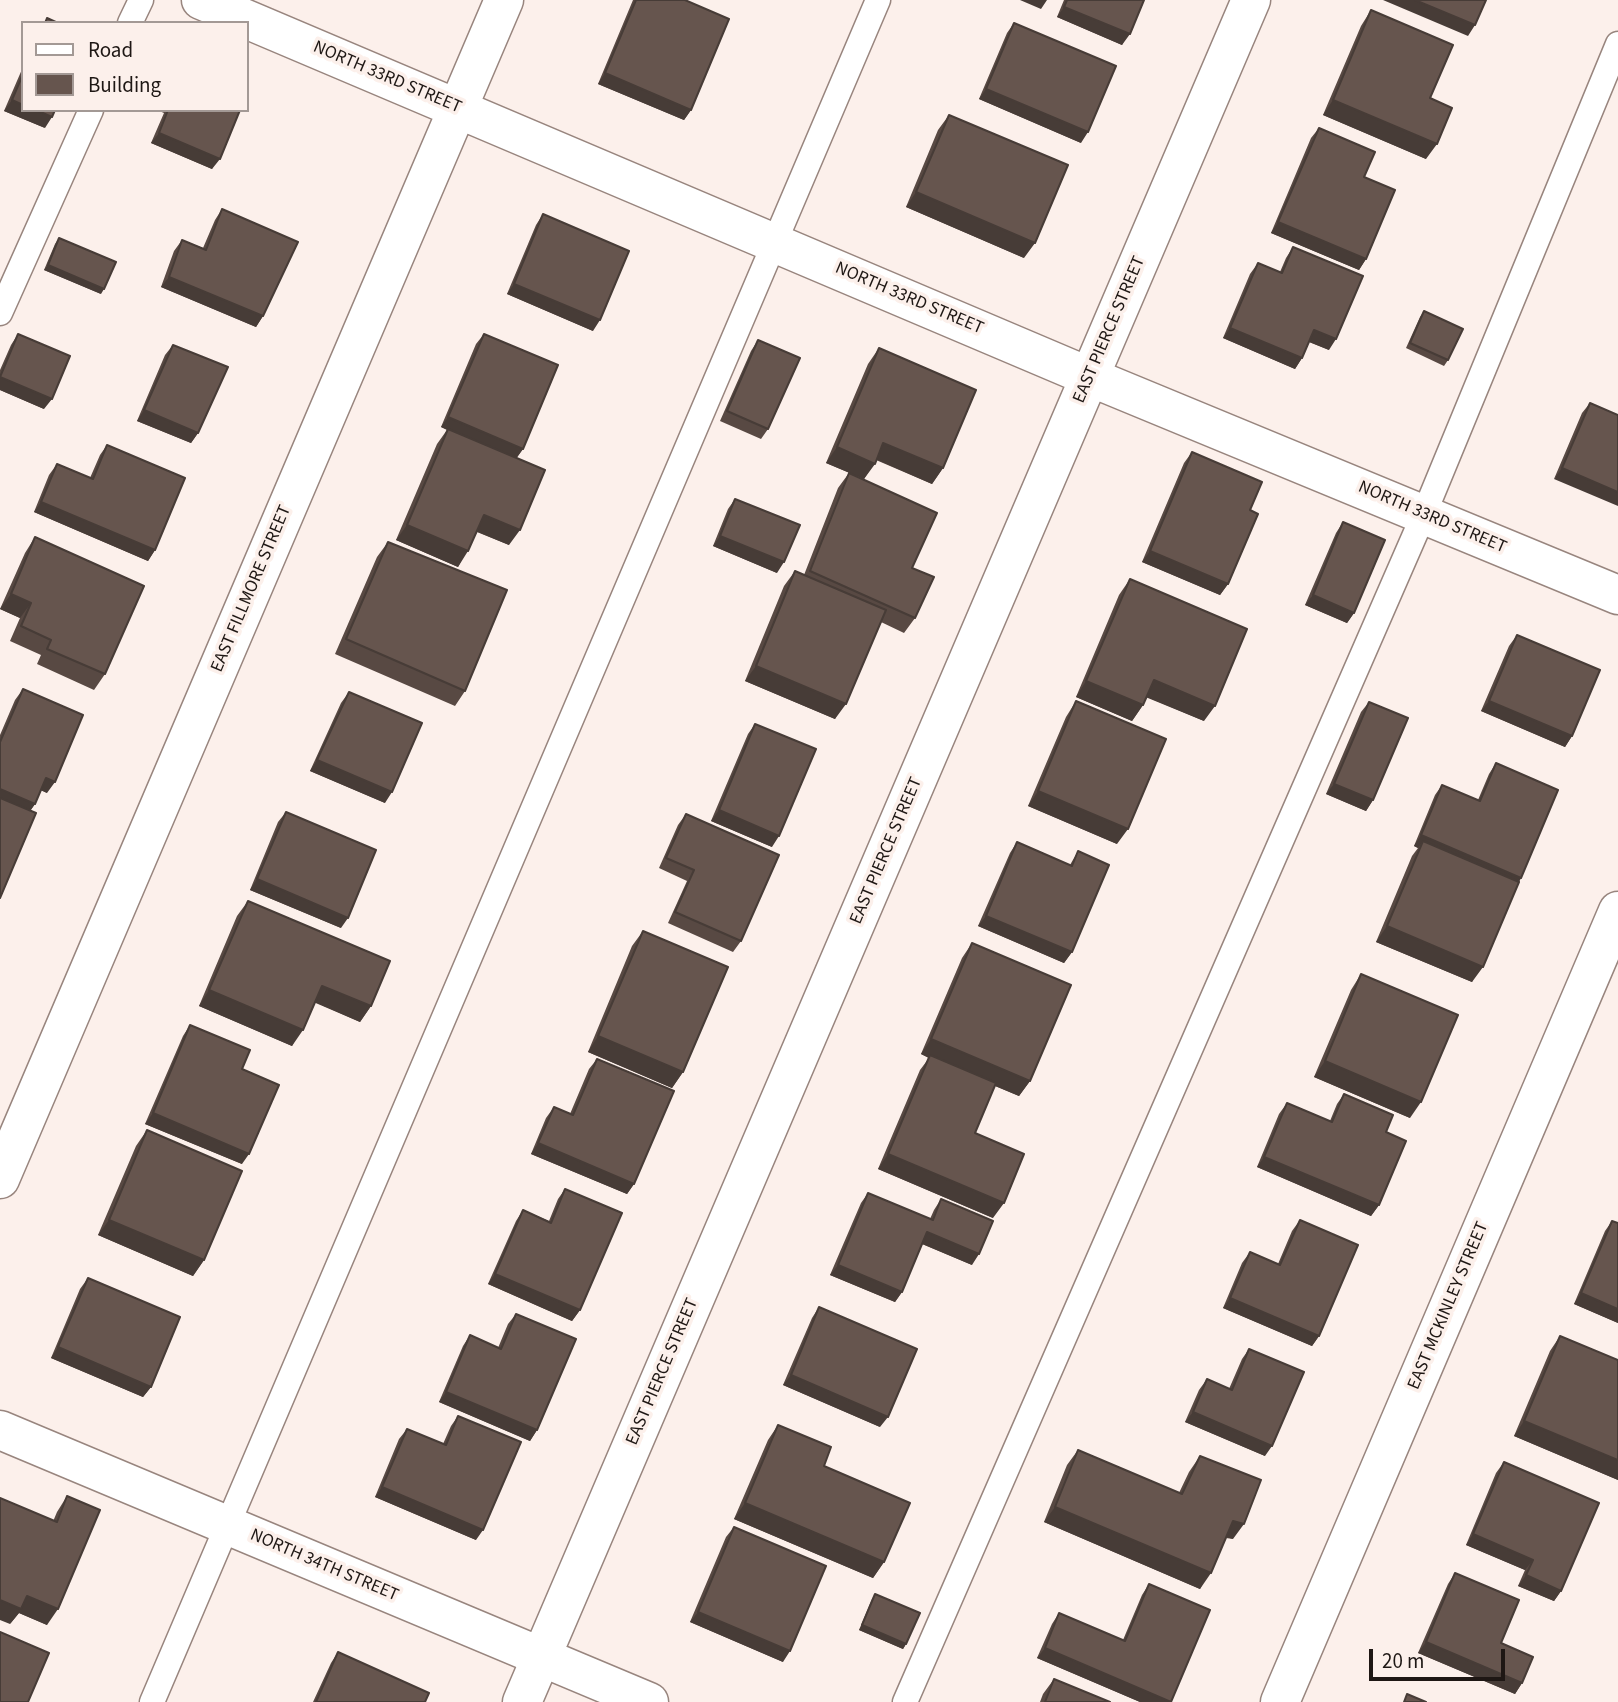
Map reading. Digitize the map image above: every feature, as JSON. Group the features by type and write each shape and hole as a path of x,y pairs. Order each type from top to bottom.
{"street":[{"name":"NORTH 33RD STREET","path":"201,0 1090,377 1618,595"},
{"name":"EAST FILLMORE STREET","path":"0,1179 504,0"},
{"name":"EAST PIERCE STREET","path":"522,1702 1251,0"},
{"name":"EAST MCKINLEY STREET","path":"1280,1702 1618,911"},
{"name":"NORTH 34TH STREET","path":"0,1430 649,1702"}],"lane":[{"path":"131,21 141,0"},
{"path":"152,1702 878,0"},
{"path":"905,1702 1424,514 1618,44"},
{"path":"0,313 90,112"}],"building":[{"path":"636,0 685,0 729,19 691,110 605,73"},
{"path":"1067,0 1144,0 1130,34 1064,7"},
{"path":"1415,0 1486,0 1475,25"},
{"path":"1371,10 1453,45 1430,98 1452,108 1437,144 1333,100"},
{"path":"1014,23 1116,66 1088,132 986,89"},
{"path":"21,79 21,104 12,100"},
{"path":"41,112 54,112 52,117"},
{"path":"167,112 239,112 220,159 159,133"},
{"path":"949,115 1068,165 1035,243 916,192"},
{"path":"1319,128 1375,152 1364,177 1395,190 1366,259 1278,222"},
{"path":"222,209 298,242 263,316 169,277 182,240 206,250"},
{"path":"543,214 629,251 600,320 514,284"},
{"path":"59,238 116,262 104,289 48,265"},
{"path":"1293,247 1363,276 1336,339 1314,330 1302,358 1230,328 1258,263 1282,273"},
{"path":"1424,311 1463,329 1448,360 1410,343"},
{"path":"18,334 70,356 52,399 0,377"},
{"path":"484,334 558,365 523,449 448,417"},
{"path":"758,340 800,358 768,429 727,411"},
{"path":"173,345 228,367 198,433 144,410"},
{"path":"879,348 976,390 943,468 883,443 875,464 837,447"},
{"path":"1590,403 1618,415 1618,492 1562,468"},
{"path":"448,429 545,470 520,530 484,515 468,551 407,525"},
{"path":"107,445 185,478 155,550 41,502 57,464 93,479"},
{"path":"1192,452 1262,482 1250,510 1258,514 1228,584 1150,551"},
{"path":"849,473 937,513 912,568 934,577 915,618 810,571"},
{"path":"735,499 800,525 784,562 720,536"},
{"path":"1343,522 1385,540 1354,613 1313,595"},
{"path":"35,537 144,586 105,674 47,649 51,640 21,626 31,603 11,594"},
{"path":"388,542 507,590 465,691 346,639"},
{"path":"795,571 886,610 846,704 756,666"},
{"path":"1130,579 1247,629 1215,706 1154,680 1143,705 1086,681"},
{"path":"1517,635 1600,670 1572,736 1489,701"},
{"path":"23,689 83,715 55,782 46,778 35,804 0,789 0,742"},
{"path":"349,692 422,723 392,792 317,760"},
{"path":"1076,701 1166,739 1128,829 1038,791"},
{"path":"1369,702 1408,718 1373,800 1334,784"},
{"path":"755,724 816,749 779,836 719,810"},
{"path":"1496,763 1558,790 1521,878 1421,835 1442,785 1480,801"},
{"path":"0,798 36,813 0,898"},
{"path":"286,812 376,850 348,918 257,879"},
{"path":"686,814 779,855 741,941 675,912 694,870 666,858"},
{"path":"1423,841 1519,882 1483,967 1387,926"},
{"path":"1017,842 1072,866 1078,851 1109,865 1072,952 986,916"},
{"path":"248,901 390,961 371,1006 322,986 303,1030 209,990"},
{"path":"643,931 728,967 683,1072 598,1036"},
{"path":"972,943 1071,985 1030,1081 931,1039"},
{"path":"1361,974 1458,1015 1421,1102 1325,1061"},
{"path":"190,1025 250,1050 242,1069 279,1085 249,1154 153,1113"},
{"path":"930,1055 996,1083 975,1133 1024,1154 1004,1203 888,1154"},
{"path":"597,1059 674,1091 634,1184 538,1143 554,1107 573,1115"},
{"path":"1344,1094 1393,1115 1386,1132 1406,1141 1379,1205 1264,1157 1287,1103 1332,1122"},
{"path":"147,1130 242,1171 204,1260 109,1220"},
{"path":"565,1189 622,1213 580,1310 495,1274 523,1210 551,1223"},
{"path":"868,1193 933,1220 941,1199 993,1221 979,1254 927,1232 902,1292 838,1265"},
{"path":"1300,1220 1358,1245 1319,1336 1230,1298 1250,1252 1280,1265"},
{"path":"1612,1221 1618,1223 1618,1309 1581,1293"},
{"path":"88,1278 180,1317 151,1387 58,1347"},
{"path":"819,1307 917,1349 888,1417 791,1375"},
{"path":"516,1314 576,1339 537,1430 446,1392 470,1335 501,1349"},
{"path":"1560,1336 1618,1360 1618,1460 1524,1421"},
{"path":"1249,1349 1304,1372 1272,1446 1193,1412 1207,1379 1232,1390"},
{"path":"458,1416 521,1442 483,1530 382,1487 407,1429 446,1445"},
{"path":"778,1425 831,1447 824,1466 910,1503 884,1562 745,1503"},
{"path":"1078,1450 1182,1494 1200,1456 1261,1480 1244,1524 1233,1521 1211,1573 1055,1507"},
{"path":"1504,1462 1599,1503 1561,1591 1526,1575 1533,1560 1473,1534"},
{"path":"67,1496 100,1510 58,1609 27,1596 21,1609 0,1600 0,1498 57,1522"},
{"path":"734,1527 826,1566 790,1651 698,1612"},
{"path":"1455,1573 1519,1600 1501,1643 1533,1657 1522,1683 1426,1642"},
{"path":"1149,1584 1210,1610 1171,1702 1045,1648 1059,1613 1125,1641"},
{"path":"875,1594 920,1613 906,1644 862,1625"},
{"path":"0,1632 49,1653 28,1702 0,1702"},
{"path":"338,1652 429,1693 425,1702 316,1702"},
{"path":"1054,1679 1110,1702 1045,1702"},
{"path":"1407,1694 1426,1702 1404,1702"}]}
